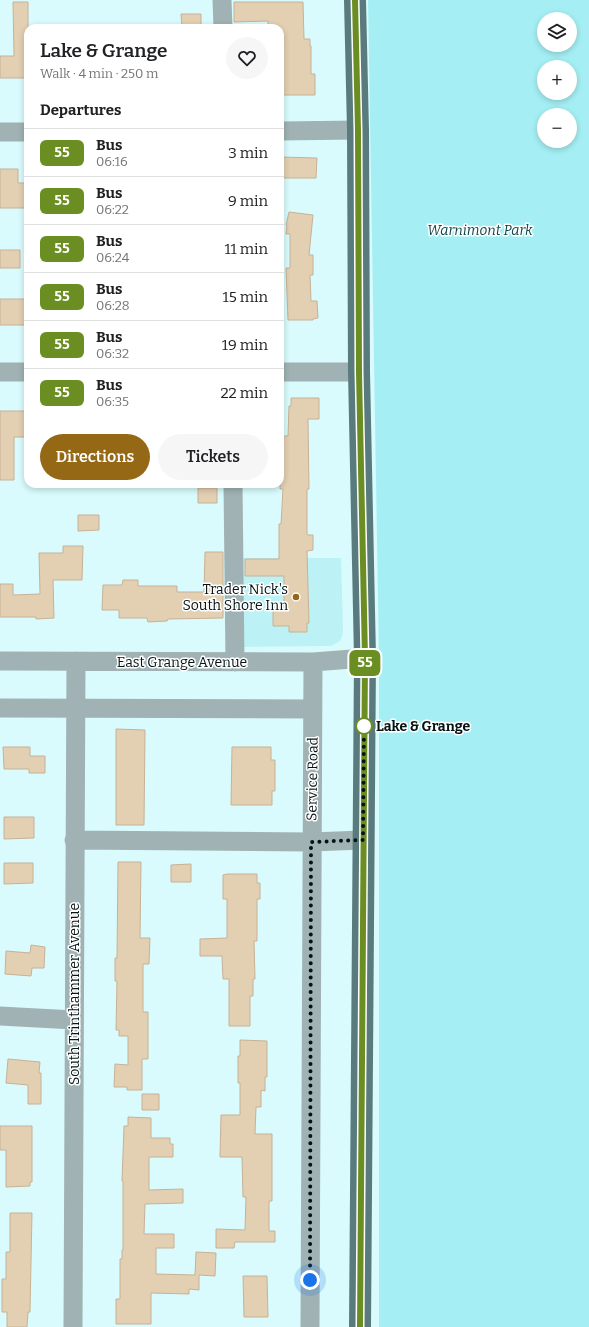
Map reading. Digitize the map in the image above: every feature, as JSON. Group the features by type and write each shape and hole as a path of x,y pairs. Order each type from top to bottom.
{"main road":[{"path":"355,0 358,130 359,372 365,658 360,1327"}],"street":[{"path":"222,0 223,24"},
{"path":"284,131 358,130"},
{"path":"0,132 24,132"},
{"path":"0,372 24,372"},
{"path":"284,372 359,372"},
{"path":"233,488 235,662"},
{"name":"East Grange Avenue","path":"0,661 313,662 365,658"},
{"name":"South Trinthammer Avenue","path":"73,1327 76,661"},
{"name":"Service Road","path":"310,1327 313,662"},
{"path":"0,708 313,709"},
{"path":"74,840 311,842 363,840"},
{"path":"0,1016 74,1020"}],"shaded area":[{"path":"241,558 341,558 343,630 340,641 331,646 241,647"}],"green space":[{"name":"Warnimont Park","path":"368,0 589,0 589,1327 379,1327 379,660"}],"building":[{"path":"13,2 28,2 28,24 24,24 24,78 0,78 0,56 14,56"},
{"path":"234,2 303,2 304,39 310,39 311,74 315,74 315,95 284,95 284,24 268,24 268,21 234,22"},
{"path":"181,14 201,14 201,24 182,24"},
{"path":"284,157 317,158 316,178 284,178"},
{"path":"0,169 18,169 18,183 24,183 24,208 0,208"},
{"path":"289,212 313,215 309,255 313,255 313,275 310,275 311,301 317,301 318,318 313,320 288,320 286,268 290,268 290,234 286,234 286,225"},
{"path":"0,250 20,250 20,268 0,268"},
{"path":"0,299 24,299 24,325 0,325"},
{"path":"291,398 319,398 319,419 308,419 309,489 307,489 307,534 313,535 313,550 307,551 309,623 307,623 307,632 289,632 289,626 273,626 273,607 284,607 284,576 245,576 245,559 279,559 279,524 281,524 283,489 280,488 284,488 284,436 288,436 289,406 291,406"},
{"path":"0,411 24,411 24,437 14,437 14,480 0,480"},
{"path":"198,488 217,488 217,503 198,503"},
{"path":"78,515 99,515 99,530 78,531"},
{"path":"63,546 83,546 82,580 53,580 54,618 36,619 36,617 0,617 0,584 13,584 13,595 40,594 39,553 63,553"},
{"path":"205,552 223,552 223,618 168,619 167,621 148,622 147,618 119,618 119,610 102,610 103,585 122,585 123,580 138,580 138,586 177,586 177,592 204,592"},
{"path":"116,729 145,730 144,825 116,825"},
{"path":"3,747 30,747 30,756 45,756 45,773 29,773 29,769 4,769"},
{"path":"232,747 271,747 271,760 275,760 275,791 272,791 272,805 231,805"},
{"path":"4,817 34,817 34,838 4,839"},
{"path":"118,862 141,862 140,938 150,938 149,964 143,964 143,1012 148,1012 148,1059 142,1059 142,1090 127,1090 127,1087 114,1087 115,1064 128,1065 128,1036 119,1036 119,1030 116,1030 117,981 115,981 115,958 117,958"},
{"path":"4,863 33,863 33,883 4,884"},
{"path":"191,864 191,882 171,882 171,865"},
{"path":"257,874 257,883 260,883 260,899 257,899 257,941 254,941 255,979 253,979 253,996 250,996 250,1026 229,1026 229,979 223,979 222,956 200,956 200,939 227,938 227,899 223,899 223,875"},
{"path":"31,945 45,947 44,968 32,968 31,976 5,974 6,951 30,953"},
{"path":"240,1040 267,1041 267,1077 265,1077 265,1091 261,1090 261,1107 256,1107 255,1134 272,1134 272,1201 269,1201 269,1231 275,1231 275,1242 235,1242 234,1248 216,1248 216,1229 245,1230 246,1197 243,1197 242,1157 220,1157 221,1115 240,1115 238,1056 240,1056"},
{"path":"8,1059 40,1062 39,1073 41,1073 41,1104 28,1104 28,1085 6,1083"},
{"path":"142,1094 159,1094 159,1110 142,1110"},
{"path":"128,1117 151,1118 151,1138 170,1138 170,1144 173,1144 173,1157 149,1157 149,1190 183,1189 183,1203 145,1204 144,1234 174,1234 174,1248 156,1248 156,1274 195,1275 196,1252 216,1253 215,1276 199,1275 199,1290 189,1289 189,1294 151,1293 151,1324 116,1324 116,1299 120,1299 120,1259 122,1259 123,1250 122,1181 124,1126 128,1126"},
{"path":"0,1126 32,1126 32,1182 30,1182 30,1186 6,1187 6,1150 0,1150"},
{"path":"10,1213 32,1213 30,1312 28,1312 27,1327 7,1327 7,1312 2,1312 2,1279 6,1279 6,1252 10,1252"},
{"path":"243,1276 267,1276 268,1317 244,1317"}],"bus line":[{"name":"55","path":"355,0 358,130 359,372 365,658 360,1327"}],"place":[{"name":"Trader Nick's South Shore Inn","path":"296,597"},
{"name":"Lake & Grange","path":"364,726"}],"route":[{"path":"310,1280 311,842 363,840 364,722 364,726"}]}
